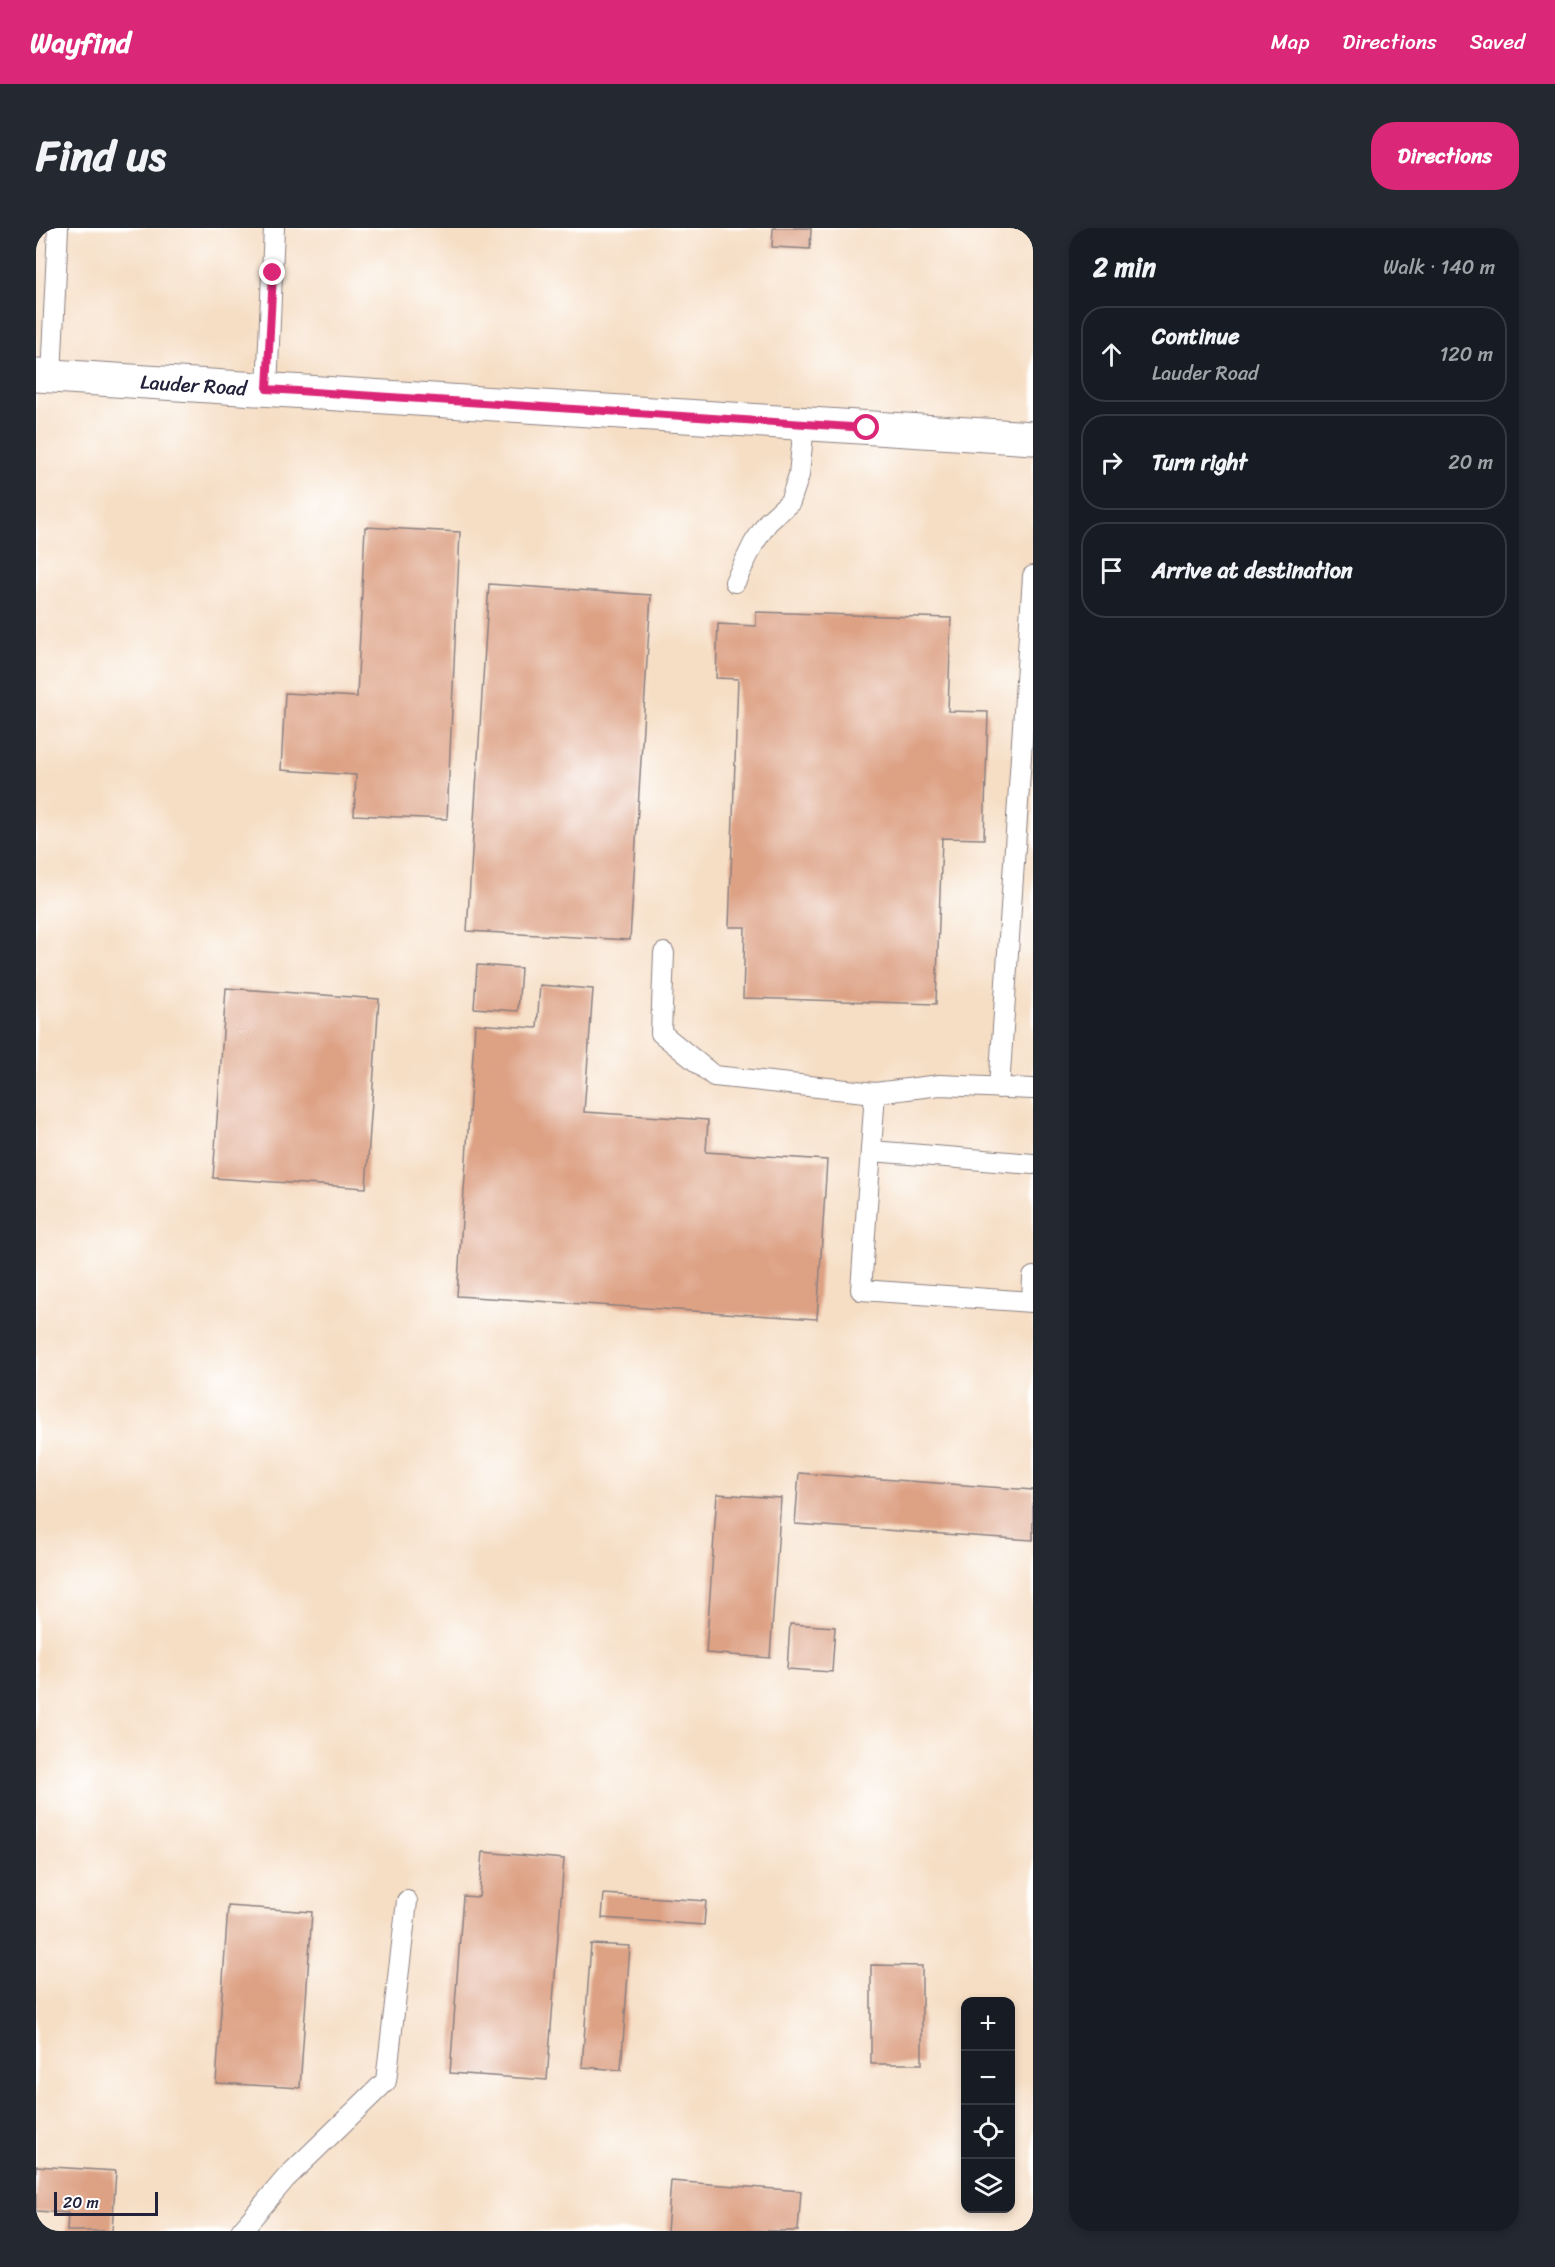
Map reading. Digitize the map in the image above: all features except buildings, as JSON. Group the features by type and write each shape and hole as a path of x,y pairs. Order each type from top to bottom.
{"street":[{"name":"Lauder Road","path":"44,375 1033,438"}],"lane":[{"path":"44,375 58,228"},
{"path":"267,389 274,228"},
{"path":"735,582 754,543 768,522 790,502 799,475 804,424"},
{"path":"999,1088 1033,576"},
{"path":"664,953 661,1033 714,1076 875,1093 940,1085 1033,1089"},
{"path":"875,1093 861,1290 1032,1302 1033,1277"},
{"path":"872,1150 1033,1164"},
{"path":"241,2231 286,2178 386,2081 406,1901"}],"route":[{"path":"273,273 267,389 867,428"}]}
